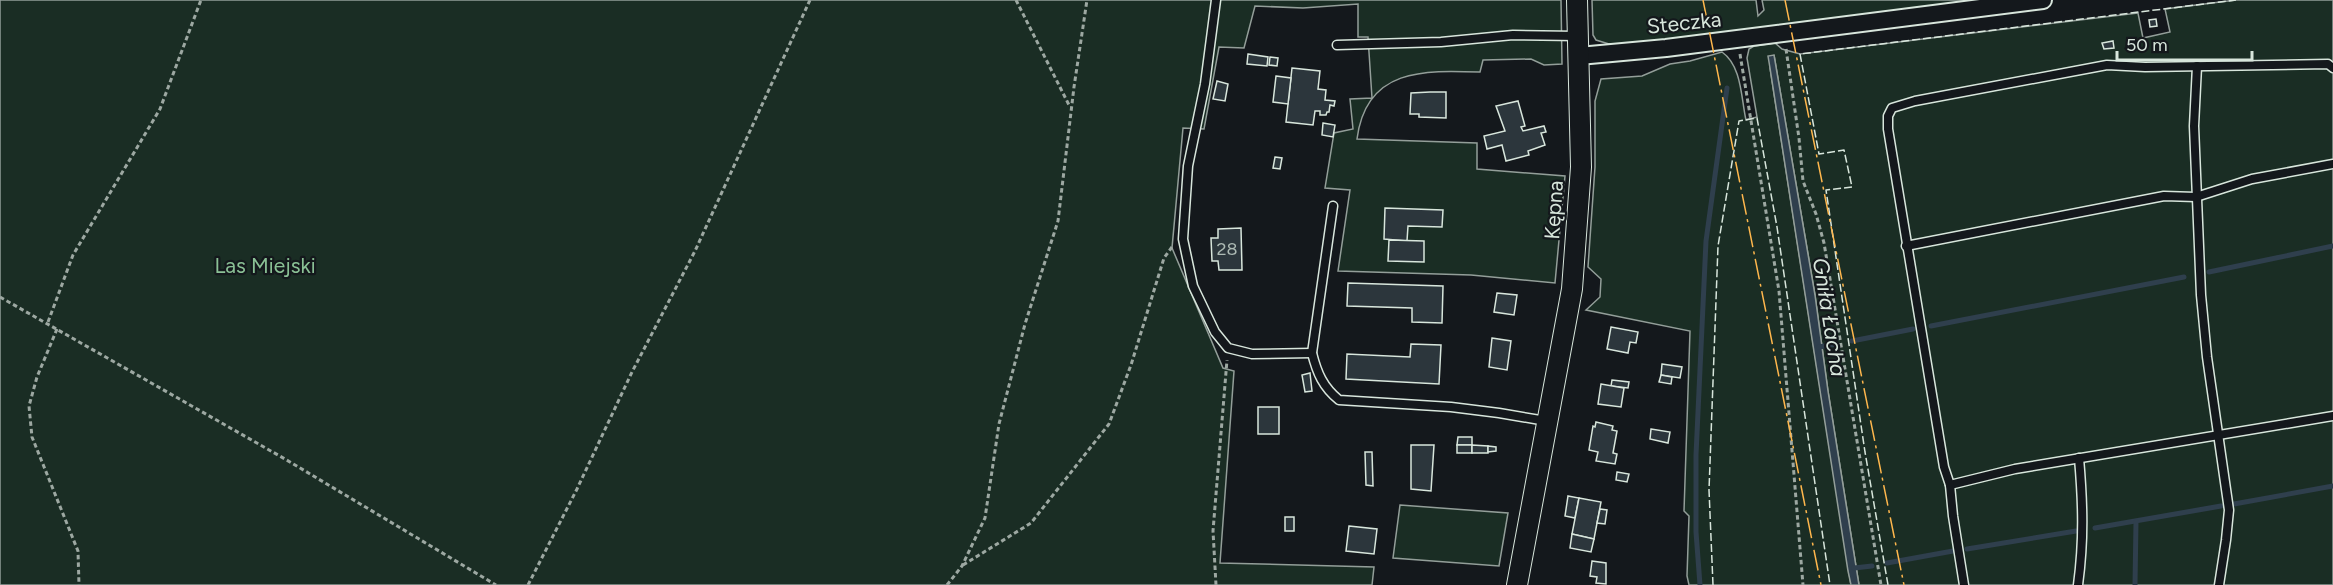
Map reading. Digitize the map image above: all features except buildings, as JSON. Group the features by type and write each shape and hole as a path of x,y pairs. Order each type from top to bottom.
{"street":[{"name":"Kępna","path":"1517,585 1572,289 1581,167 1577,0"},
{"name":"Steczka","path":"1579,46 1737,40 2043,0"}],"lane":[{"path":"1216,0 1205,84 1188,166 1183,238 1193,286 1215,332 1228,348 1252,354 1312,353"},
{"path":"1337,45 1441,42 1513,35 1579,46"},
{"path":"1964,585 1950,485 1944,467 1888,129 1888,116 1892,108 1926,99 2107,65 2145,67 2328,64 2333,68"},
{"path":"2197,66 2194,126 2196,196 2206,357 2229,510 2219,585"},
{"path":"1906,246 2164,196 2196,196 2252,179 2333,164"},
{"path":"1333,206 1312,353 1317,372 1328,390 1339,400 1451,407 1546,422"},
{"path":"1950,485 2015,469 2333,416"},
{"path":"2078,585 2084,526 2079,458"}],"path":[{"path":"47,323 73,255 160,109 201,0"},
{"path":"528,585 577,489 632,372 695,251 810,0"},
{"path":"1016,0 1071,109"},
{"path":"947,585 962,566 986,518 999,424 1025,324 1058,221 1087,0"},
{"path":"1784,33 1803,181 1816,213 1824,243 1881,585"},
{"path":"1737,40 1779,291 1803,585"},
{"path":"962,566 1031,522 1109,423 1131,365 1164,258 1177,241 1183,238"},
{"path":"0,297 295,465 496,585"},
{"path":"57,329 37,376 29,406 32,436 78,551 79,585"},
{"path":"1216,585 1214,510 1225,370 1232,349"}],"green space":[{"name":"Las Miejski","path":"0,0 1561,0 1562,64 1544,65 1531,59 1483,60 1480,72 1438,72 1401,78 1385,86 1372,98 1368,37 1358,37 1358,4 1303,8 1255,6 1244,48 1219,47 1204,129 1183,128 1172,248 1223,368 1234,371 1220,563 1374,567 1372,585 0,585"},
{"path":"1592,0 1756,0 1758,16 1764,10 1762,0 2001,0 1653,43 1609,44 1596,40 1593,35"},
{"path":"2236,0 2333,0 2333,585 1859,585 1815,295 1774,55 1770,68 1851,585 1689,585 1687,576 1689,516 1684,511 1690,331 1586,310 1600,297 1601,279 1588,267 1595,167 1595,101 1601,79 1642,76 1670,64 1722,52 1729,58 1737,74 1746,120 1757,117 1747,58 1749,49 1754,46 1775,43 1782,49 1800,54 2138,13 2143,38 2170,32 2165,9"},
{"path":"1372,98 1363,116 1357,139 1477,143 1477,169 1565,176 1555,283 1471,275 1338,271 1350,190 1325,188 1334,133 1353,129 1350,99"},
{"path":"1400,505 1508,513 1499,566 1393,558"}],"water":[{"name":"Gniła Łacha","path":"1774,55 1815,295 1859,585 1851,585 1848,571 1768,56"}],"waterway":[{"path":"1700,585 1696,532 1696,455 1706,241 1727,88"},
{"path":"2209,272 2333,246"},
{"path":"1931,326 2184,277"},
{"path":"1852,341 1913,329"},
{"path":"1819,347 1836,344"},
{"path":"2234,504 2333,486"},
{"path":"2095,528 2221,506"},
{"path":"2135,585 2136,522"},
{"path":"1967,549 2076,531"},
{"path":"1887,563 1953,551"},
{"path":"1854,568 1872,566"}],"fence":[{"path":"1888,585 1865,452 1826,190 1852,187 1844,150 1819,154 1800,54 2236,0"},
{"path":"1713,585 1709,490 1718,246 1739,121 1757,118 1777,227 1830,585"}],"power":[{"path":"1703,0 1821,585"},
{"path":"1785,0 1904,585"}]}
